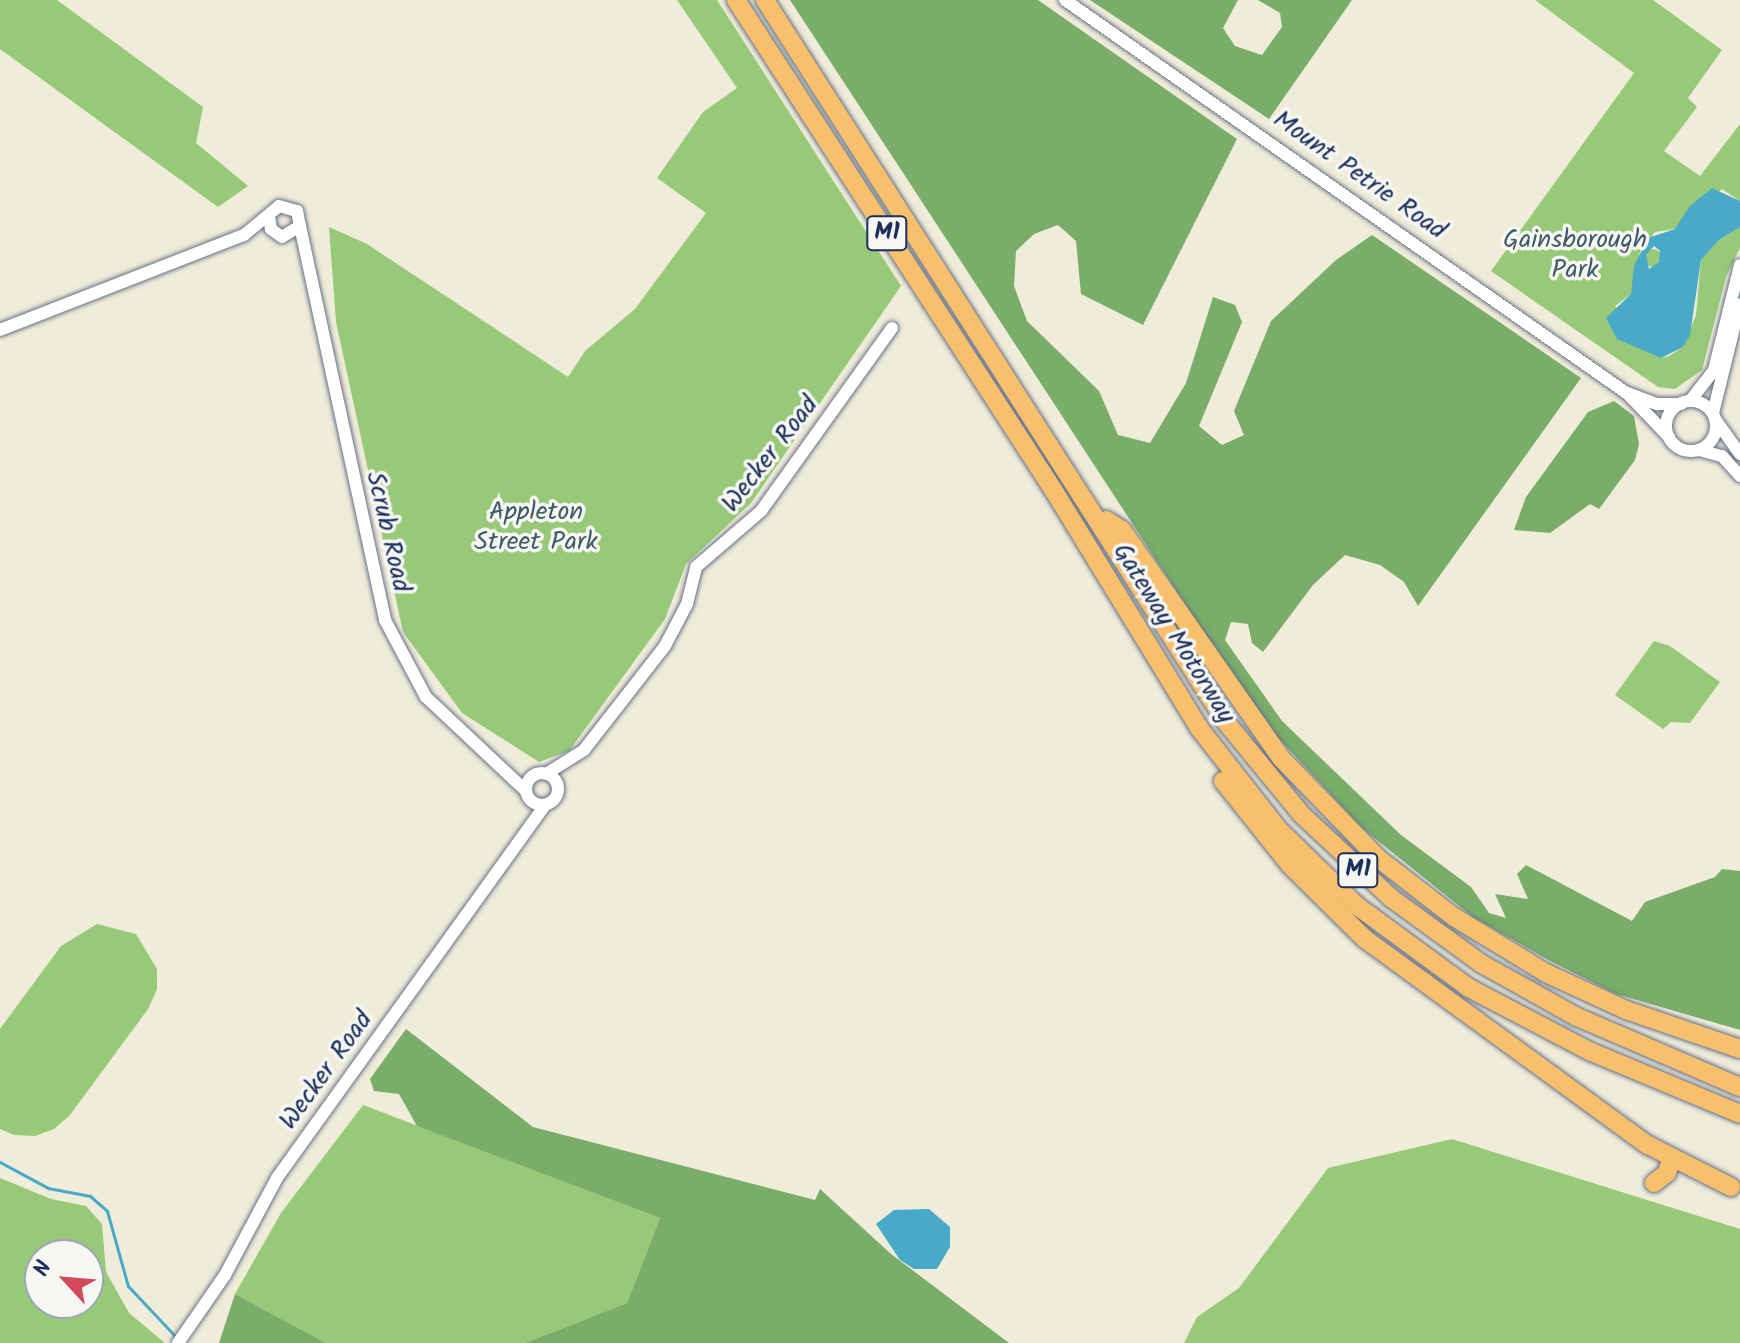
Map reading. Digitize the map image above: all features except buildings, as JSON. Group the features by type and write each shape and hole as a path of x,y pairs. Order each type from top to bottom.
{"highway":[{"name":"Gateway Motorway","path":"736,0 1054,491 1176,692 1279,830 1402,942 1469,988 1546,1031 1740,1114"},
{"name":"Gateway Motorway","path":"765,0 1098,515 1225,721 1301,814 1366,877 1454,946 1526,990 1612,1034 1740,1087"},
{"path":"1098,515 1122,530 1281,758 1387,866 1454,917 1546,973 1626,1010 1740,1049"},
{"path":"1176,692 1180,718 1216,773 1267,839 1338,914 1412,974 1671,1159 1731,1187"},
{"path":"1654,1183 1667,1173 1671,1159"}],"street":[{"name":"Mount Petrie Road","path":"1065,0 1625,392 1669,437"},
{"path":"0,330 244,235 269,217 275,208 288,205 297,211 300,226 280,235 244,235"},
{"path":"269,217 280,235 308,259"},
{"name":"Scrub Road","path":"300,226 385,620 419,687 477,747 510,770 527,793"},
{"path":"1740,265 1712,375 1668,419 1669,437 1682,449 1722,456 1740,476"},
{"path":"1699,450 1714,436 1714,416 1740,304"},
{"name":"Wecker Road","path":"178,1343 207,1300 277,1178 524,831 558,789 575,759 665,646 687,604 696,567 761,511 892,328"},
{"name":"Mount Petrie Road","path":"1625,392 1657,404 1686,402"},
{"path":"1686,402 1714,416 1740,454"},
{"name":"Wecker Road","path":"524,831 527,793 542,774 575,759"},
{"name":"Scrub Road","path":"510,770 542,774"},
{"path":"542,774 558,789"},
{"path":"527,793 545,805"}],"green space":[{"path":"0,0 57,0 203,107 196,143 248,186 218,207 0,49"},
{"name":"Appleton Street Park","path":"677,0 717,0 901,286 751,503 686,564 665,619 569,751 539,762 462,713 403,632 336,322 329,227 367,244 568,377 585,351 635,309 706,213 657,178 703,112 737,88"},
{"path":"790,0 1038,0 1237,139 1143,325 1081,294 1076,241 1058,225 1034,234 1016,251 1014,286 1027,321 1099,391 1118,435 1150,443 1186,383 1213,297 1235,305 1242,322 1199,426 1222,445 1244,435 1234,411 1271,321 1336,260 1372,235 1581,378 1418,606 1404,582 1380,565 1345,555 1313,585 1263,652 1252,643 1248,624 1231,622 1225,640 1282,721 1401,835 1471,887 1489,913 1506,918 1495,894 1528,899 1517,874 1526,865 1632,921 1645,902 1715,877 1722,869 1740,871 1740,1030 1616,994 1473,917 1362,828 1270,729 1217,653"},
{"path":"1090,0 1238,0 1223,28 1235,46 1262,55 1282,27 1280,13 1258,0 1352,0 1269,119"},
{"name":"Gainsborough Park","path":"1535,0 1653,0 1722,50 1688,98 1697,107 1664,151 1700,176 1740,124 1740,201 1722,189 1675,229 1655,232 1640,252 1631,294 1615,306 1661,358 1669,356 1683,347 1696,315 1701,260 1719,240 1740,227 1740,248 1726,277 1702,370 1675,389 1658,387 1491,271 1634,73"},
{"path":"1653,249 1662,258 1653,267 1644,258"},
{"path":"1614,401 1634,416 1639,444 1635,460 1599,509 1590,504 1550,533 1514,530 1526,497 1588,412"},
{"path":"1654,641 1670,646 1720,682 1690,723 1671,722 1663,729 1615,695"},
{"path":"97,924 136,934 157,969 157,989 148,1009 70,1115 54,1129 35,1136 14,1135 0,1129 0,1029 61,946"},
{"path":"406,1029 533,1127 815,1200 820,1189 891,1254 1009,1343 525,1343 627,1303 660,1218 417,1126 399,1094 374,1091 370,1079"},
{"path":"363,1105 660,1218 627,1303 525,1343 326,1343 235,1294 281,1213"},
{"path":"1452,1139 1740,1229 1740,1343 1184,1343 1197,1317 1239,1288 1328,1168"},
{"path":"0,1178 51,1199 86,1206 102,1224 103,1239 24,1239 24,1319 104,1319 104,1248 106,1272 129,1313 165,1343 0,1343"},
{"path":"235,1294 326,1343 219,1343"}],"water":[{"path":"1712,188 1740,201 1740,227 1719,240 1701,260 1690,335 1683,347 1661,358 1617,339 1606,318 1631,294 1634,266 1648,238 1675,229 1689,207","holes":["1654,246 1660,251 1659,262 1649,269 1646,255"]},
{"path":"929,1209 950,1227 950,1247 937,1269 914,1269 900,1260 876,1224 894,1210"}],"waterway":[{"path":"0,1162 48,1188 90,1196 107,1211 128,1286 177,1338"}]}
